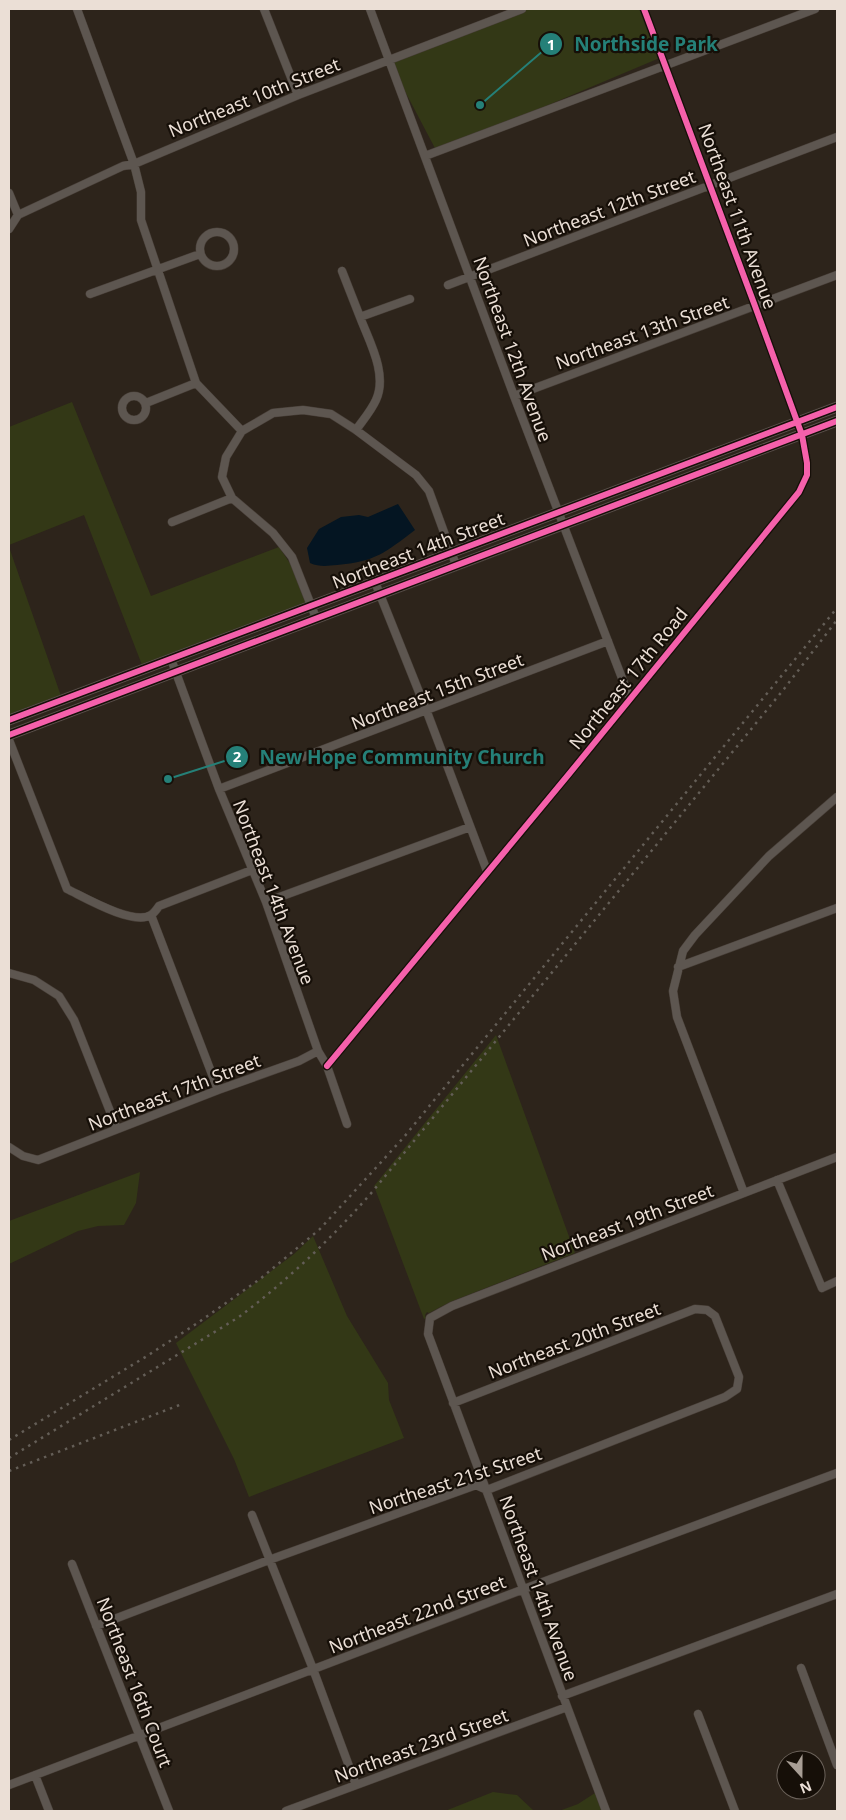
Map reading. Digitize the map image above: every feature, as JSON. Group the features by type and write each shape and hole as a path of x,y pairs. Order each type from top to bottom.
{"main road":[{"name":"Northeast 14th Street","path":"9,720 837,407"},
{"name":"Northeast 14th Street","path":"9,735 837,421"}],"street":[{"path":"77,9 134,164 141,192 141,220 196,383 242,431"},
{"path":"264,9 298,95"},
{"name":"Northeast 12th Avenue","path":"370,9 558,513 630,699"},
{"name":"Northeast 10th Street","path":"18,215 123,166 134,164 388,59 522,9"},
{"name":"Northeast 11th Avenue","path":"644,9 802,435"},
{"path":"425,156 815,9"},
{"name":"Northeast 12th Street","path":"448,285 837,137"},
{"path":"9,193 18,215 9,229"},
{"path":"211,232 227,234 233,243 234,248 231,258 222,265 217,266 206,263 200,254 200,243 211,232"},
{"path":"90,294 157,268 200,254"},
{"path":"342,271 376,361 380,379 376,399 356,430"},
{"name":"Northeast 13th Street","path":"514,396 837,275"},
{"path":"360,317 410,299"},
{"path":"146,403 196,383"},
{"path":"316,618 292,558 273,533 232,498 222,477 226,457 242,431 273,413 303,410 331,414 356,430 416,475 429,491 456,565"},
{"name":"Northeast 17th Road","path":"327,1066 799,492 806,475 807,463 802,435"},
{"path":"172,522 232,498"},
{"path":"375,582 427,712 487,871"},
{"name":"Northeast 15th Street","path":"219,789 608,642"},
{"name":"Northeast 14th Avenue","path":"171,659 219,789 266,902 318,1051"},
{"path":"9,740 67,889 104,907 138,918 151,915 159,906 252,870"},
{"path":"744,1193 677,1017 673,991 678,967 683,951 729,898 769,856 837,797"},
{"path":"266,902 470,827"},
{"path":"678,967 837,908"},
{"path":"151,915 218,1090"},
{"path":"9,973 34,980 59,996 74,1020 117,1129"},
{"path":"318,1051 327,1066 347,1124"},
{"name":"Northeast 17th Street","path":"9,1147 23,1156 38,1160 218,1090 299,1061 318,1051"},
{"name":"Northeast 19th Street","path":"430,1318 452,1306 837,1157"},
{"path":"777,1180 822,1288 837,1281"},
{"name":"Northeast 20th Street","path":"453,1403 695,1309 707,1310 715,1316 739,1377 737,1389"},
{"name":"Northeast 14th Avenue","path":"430,1318 428,1334 606,1811"},
{"name":"Northeast 21st Street","path":"96,1626 269,1560 476,1485 487,1490 725,1397 737,1389"},
{"name":"Northeast 22nd Street","path":"9,1785 524,1589 837,1473"},
{"path":"252,1515 313,1669 356,1785"},
{"name":"Northeast 16th Court","path":"72,1564 169,1811"},
{"path":"562,1696 837,1594"},
{"path":"801,1668 837,1764"},
{"name":"Northeast 23rd Street","path":"286,1811 567,1707"},
{"path":"698,1714 735,1811"},
{"path":"35,1775 49,1811"}],"green space":[{"path":"522,9 644,9 662,57 437,152 388,59"},
{"path":"72,402 151,596 279,547 291,565 306,603 142,665 84,515 9,545 9,427"},
{"path":"9,547 61,696 9,716"},
{"path":"496,1035 575,1253 450,1302 429,1313 427,1312 424,1319 374,1186"},
{"path":"140,1172 136,1203 124,1225 98,1226 78,1231 9,1264 9,1221"},
{"path":"313,1236 347,1316 388,1383 389,1400 404,1438 249,1497 234,1459 176,1343 294,1254"},
{"path":"493,1792 517,1795 534,1811 445,1811"},
{"path":"595,1793 602,1811 559,1811 578,1804"}],"water":[{"path":"398,504 415,530 388,550 371,558 350,564 323,566 310,563 307,548 319,529 341,517 359,515 368,517"}],"railway":[{"path":"9,1440 196,1324 260,1279 320,1229 404,1137 837,608"},
{"path":"9,1458 239,1317 293,1273 326,1242 373,1191 784,689 837,620"},
{"path":"9,1471 182,1404"}],"cycle path":[{"path":"327,1066 799,492 807,475 802,435 644,9"},
{"path":"9,720 837,407"},
{"path":"9,735 837,421"}],"place":[{"name":"Northside Park","path":"480,105"},
{"name":"New Hope Community Church","path":"168,779"}]}
